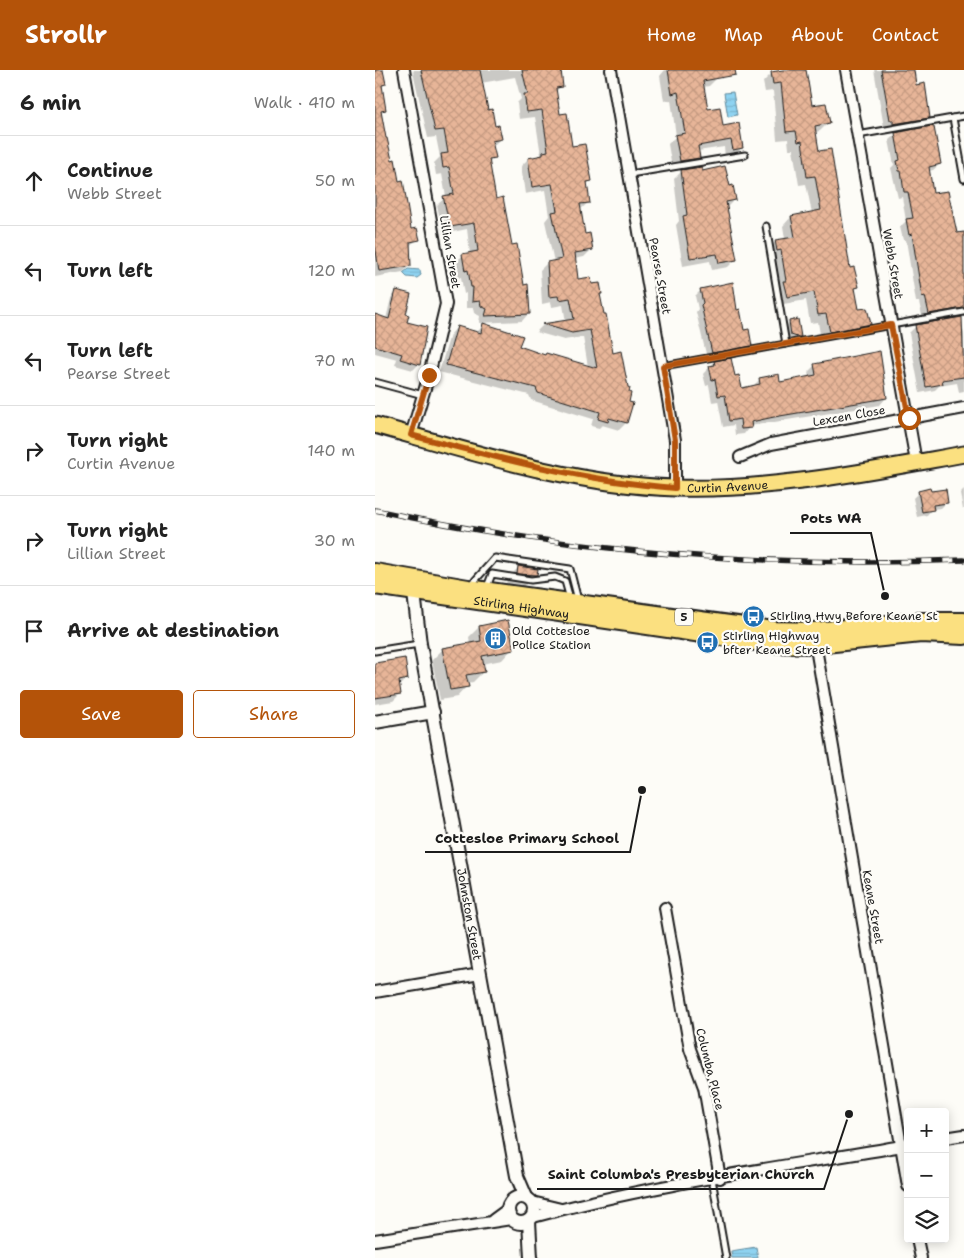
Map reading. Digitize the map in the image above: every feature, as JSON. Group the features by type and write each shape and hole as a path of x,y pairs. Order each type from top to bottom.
{"highway":[{"name":"Stirling Highway","path":"375,572 466,594 486,590 770,644 920,621 964,621"},
{"name":"Stirling Highway","path":"375,586 414,593 466,594 573,606"},
{"name":"Stirling Highway","path":"815,638 921,634 964,636"}],"main road":[{"name":"Curtin Avenue","path":"375,425 566,474 626,484 675,488 749,485 829,478 964,454"}],"street":[{"name":"Lillian Street","path":"404,70 447,304 411,435"},
{"name":"Pearse Street","path":"611,70 675,440 675,488"},
{"name":"Webb Street","path":"846,70 916,462"},
{"name":"Lexcen Close","path":"740,457 771,444 964,408"},
{"name":"Johnston Street","path":"414,593 420,644 517,1176 521,1211 531,1256"},
{"name":"Keane Street","path":"815,638 904,1146"},
{"path":"375,722 433,712"},
{"name":"Columba Place","path":"665,908 690,1049 704,1087 716,1179"},
{"path":"375,992 480,974"},
{"path":"949,1137 964,1135"},
{"path":"375,1240 490,1222 521,1211 562,1209 716,1179 904,1146"},
{"path":"521,1211 562,1209"},
{"path":"918,1243 921,1258"}],"lane":[{"path":"858,134 964,116"},
{"path":"953,118 964,179"},
{"path":"629,174 745,155"},
{"path":"766,226 786,344"},
{"path":"663,366 964,312"},
{"path":"375,382 423,395"},
{"path":"466,594 495,558 570,569 573,606"},
{"path":"486,590 492,574 531,580 555,577 565,581 573,606"},
{"path":"375,651 420,644"},
{"path":"716,1179 726,1258"}],"water":[{"path":"733,92 737,115 728,117 724,93"},
{"path":"408,269 420,270 421,275 417,278 407,277 403,273"},
{"path":"756,1247 758,1258 732,1258 731,1251"}],"building":[{"path":"375,70 383,70 386,84 382,85 386,110 381,111 386,138 392,160 395,159 399,181 403,180 411,229 417,228 420,240 410,242 411,266 379,271 375,244"},
{"path":"421,70 480,70 488,110 492,109 495,126 499,125 502,139 492,141 496,158 489,159 496,199 503,197 512,245 517,244 524,285 528,284 530,314 485,316 487,309 481,306 480,301 472,302 473,287 471,287 468,270 465,271 462,254 478,251 474,223 450,227 443,196 454,194 449,167 443,168 441,154 448,153 444,130 435,131"},
{"path":"522,70 561,70 563,87 556,88 560,114 567,113 572,146 585,144 592,181 587,182 590,203 580,204 585,234 590,233 593,250 575,253 578,279 591,277 592,284 600,283 602,294 600,294 604,314 606,314 613,353 621,351 628,387 630,388 629,392 631,393 629,402 633,403 627,423 609,418 608,422 598,419 600,412 538,393 536,388 446,365 457,326 481,333 483,323 523,336 519,346 545,355 546,353 597,368 590,330 572,333 542,324 574,319 570,298 559,300 558,296 549,297 547,262 562,259 552,212 557,211 552,184 532,187 528,158 543,155 543,152 548,151 542,110 527,112 524,94 528,94"},
{"path":"668,70 735,70 736,75 703,81 708,109 720,107 723,126 739,123 743,148 733,150 731,140 698,146 700,158 680,161 675,135 685,133 678,92 672,94"},
{"path":"806,70 812,105 826,103 830,123 815,126 819,151 831,149 850,268 854,267 859,287 855,288 859,309 867,308 871,324 830,332 826,314 818,315 814,292 787,297 783,281 786,281 781,250 777,251 775,240 795,237 791,216 821,210 815,176 807,177 802,141 798,142 796,131 786,132 781,83 773,84 771,72"},
{"path":"881,70 914,70 916,85 925,83 930,118 893,124 893,120 890,120"},
{"path":"934,127 941,164 929,167 933,193 948,191 957,233 964,232 964,308 929,314 925,296 922,297 912,234 909,235 906,219 913,218 908,192 904,192 901,171 899,171 897,161 900,160 895,133"},
{"path":"725,166 730,186 733,185 736,200 726,202 737,260 719,263 717,254 690,258 683,216 687,215 681,170 702,167 702,171"},
{"path":"733,282 737,310 740,309 744,330 749,329 752,346 712,353 701,305 703,303 700,289"},
{"path":"396,290 411,294 406,314 409,315 407,322 427,327 420,365 400,359 402,354 375,346 375,314 389,319"},
{"path":"962,317 964,377 942,380 943,384 926,387 915,325"},
{"path":"798,319 801,337 791,335 789,321"},
{"path":"880,351 887,398 774,417 751,422 752,428 741,429 740,419 729,421 725,395 718,396 715,379 712,380 709,366 715,365 714,361 731,358 735,376 739,375 742,388 760,384 759,378 779,374 780,382 816,375 814,364"},
{"path":"930,488 931,491 946,489 948,503 933,505 934,510 922,512 918,491"},
{"path":"518,566 538,569 537,575 517,574"},
{"path":"508,620 514,650 482,656 485,672 466,675 469,687 450,690 442,648 481,641 479,626"},
{"path":"405,658 408,679 399,681 401,694 375,698 375,663"}],"railway":[{"path":"375,510 521,537 668,554 816,561 964,560"}],"place":[{"name":"Pots WA","path":"885,596"},
{"name":"Stirling Hwy Before Keane St","path":"754,616"},
{"name":"Old Cottesloe Police Station","path":"496,638"},
{"name":"Stirling Highway bfter Keane Street","path":"707,643"},
{"name":"Cottesloe Primary School","path":"642,790"},
{"name":"Saint Columba's Presbyterian Church","path":"849,1114"}],"route":[{"path":"429,375 411,435 519,464 566,474 626,484 675,488 675,440 663,366 891,325 909,418"}]}
